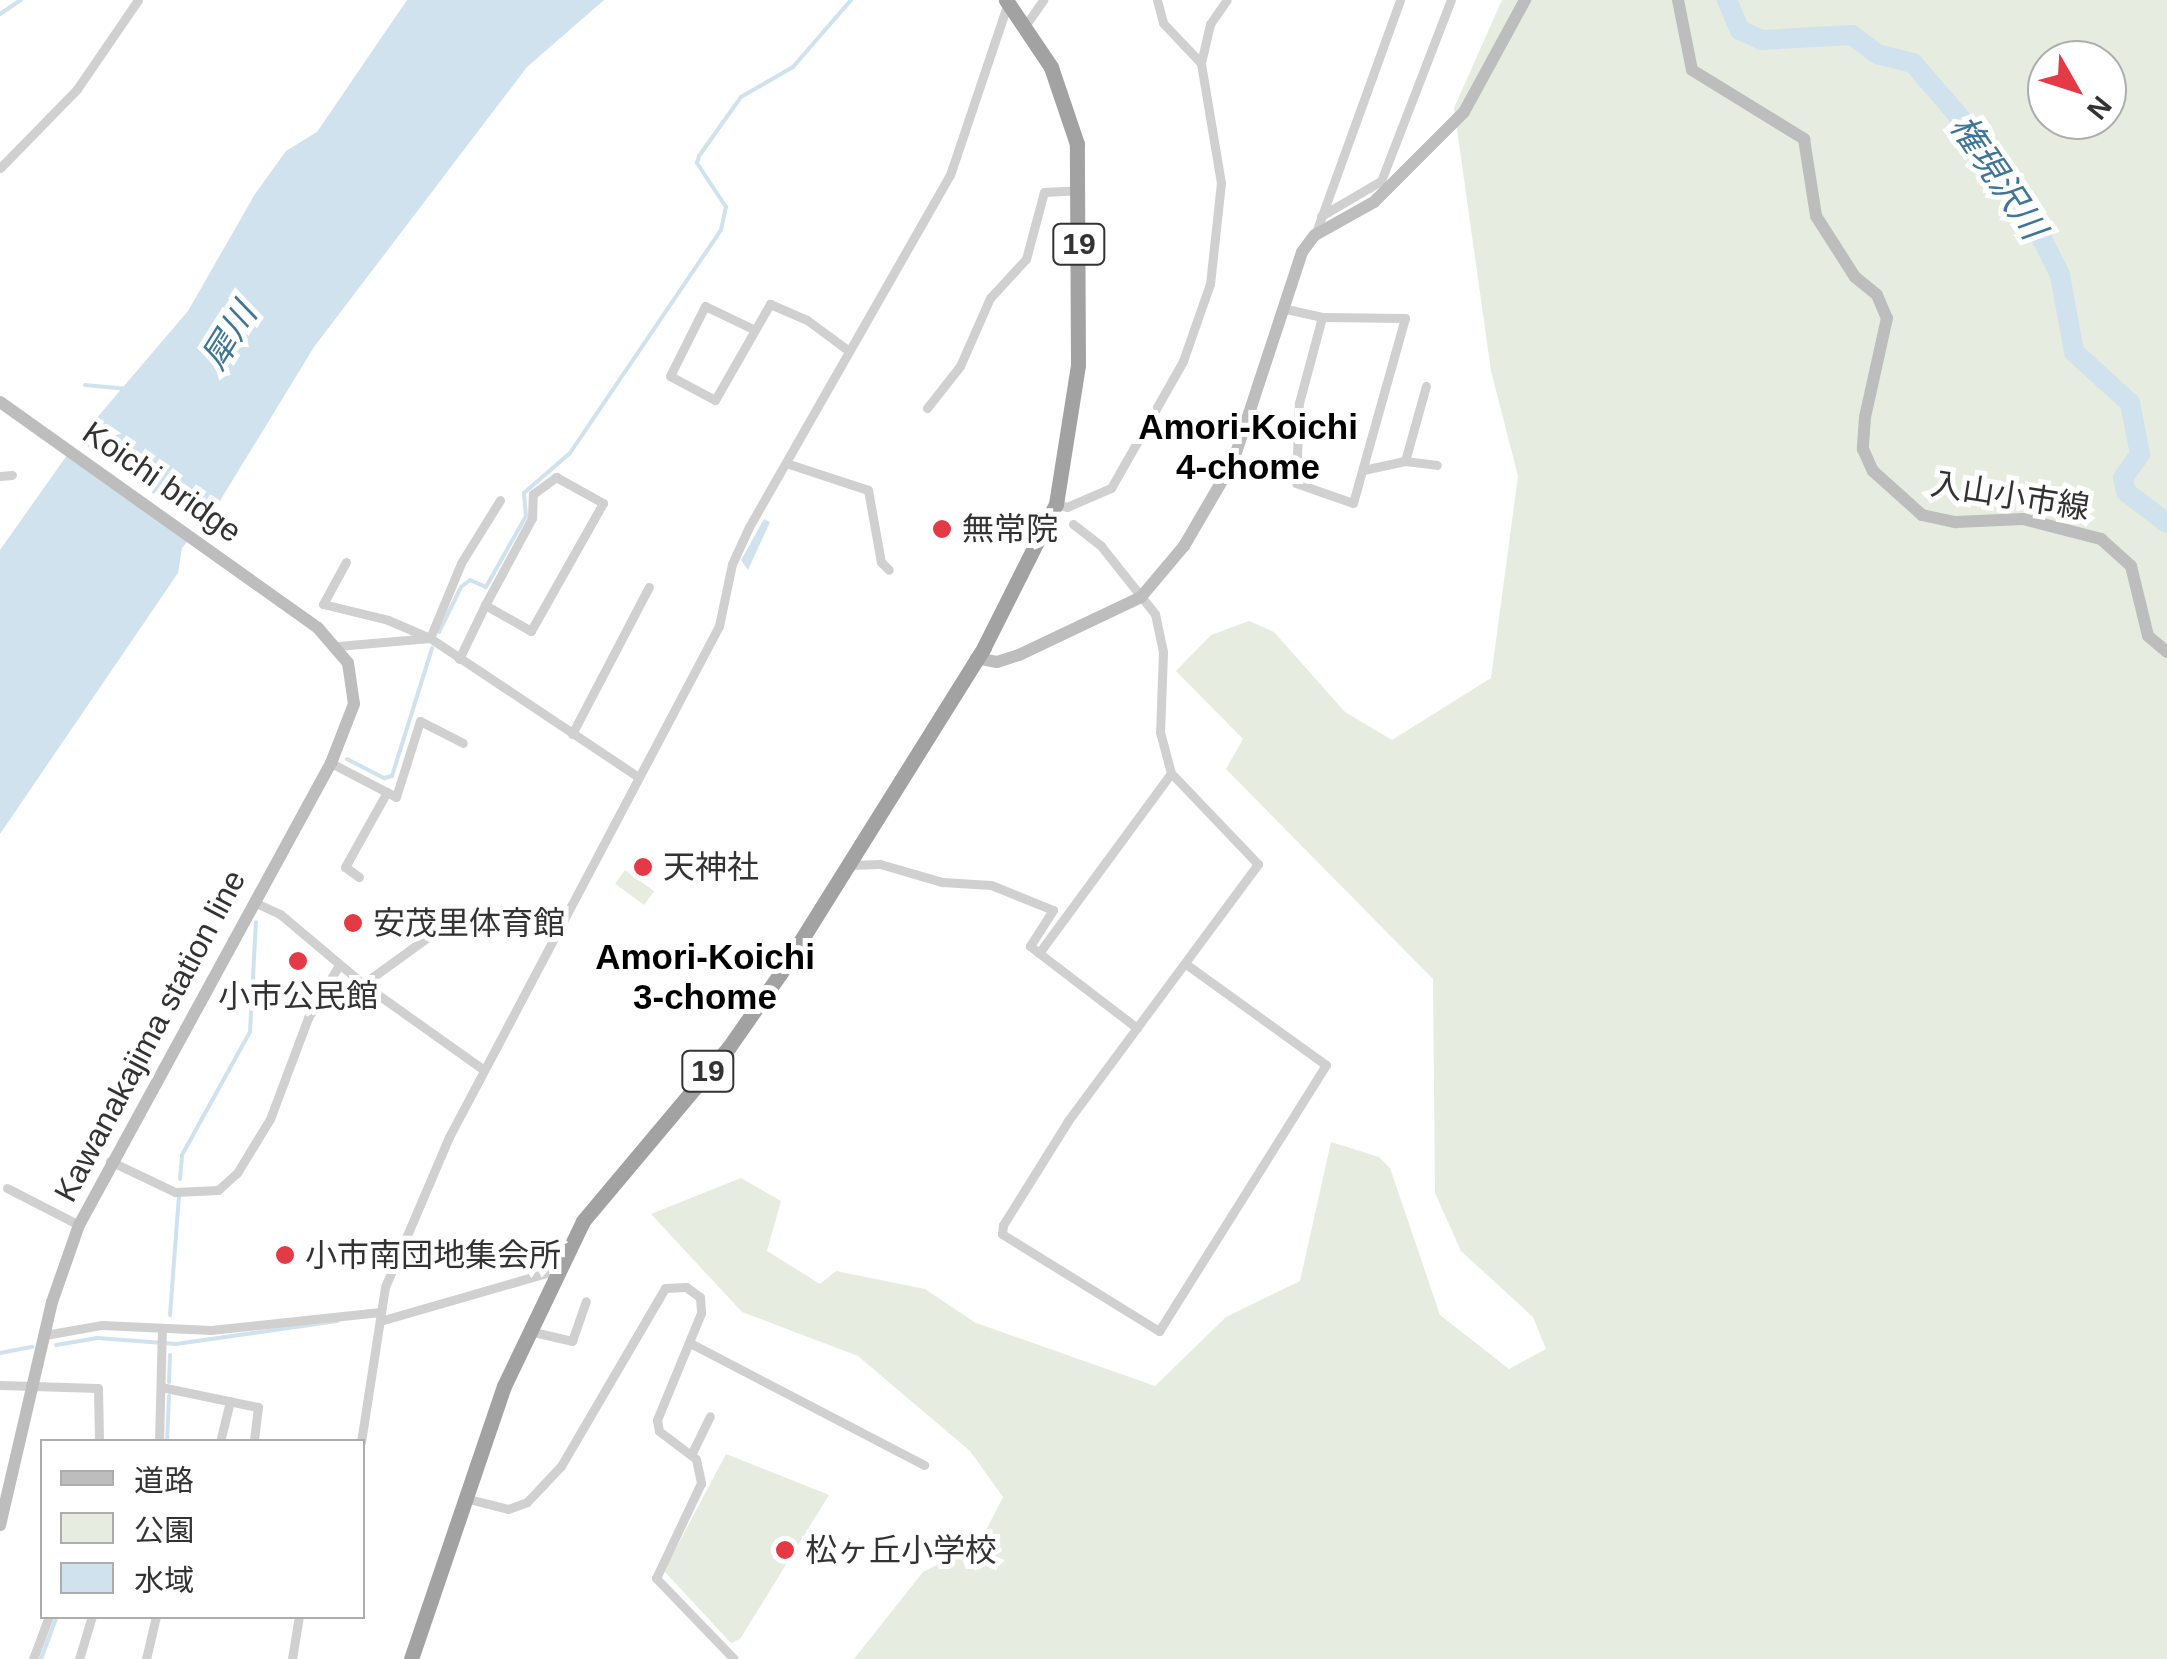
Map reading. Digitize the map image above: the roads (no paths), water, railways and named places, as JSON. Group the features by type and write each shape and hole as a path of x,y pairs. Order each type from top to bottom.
{"highway":[{"name":"19","path":"411,1659 462,1497 557,1270 596,1203 744,1026 850,865 976,658 1056,504 1078,365 1078,190 1068,109 1025,26 1007,2"}],"main road":[{"path":"976,658 997,662 1019,655 1141,597 1200,523 1233,462 1282,308 1315,234 1374,202 1464,112 1525,0"},
{"name":"入山小市線","path":"1678,0 1692,70 1804,139 1816,216 1882,306 1886,318 1864,417 1863,450 1873,471 1922,516 1956,522 2023,519 2101,539 2131,566 2148,636 2167,652"},
{"name":"Koichi bridge","path":"0,402 293,608 338,646"},
{"name":"Kawanakajima station line","path":"0,1525 45,1335 79,1225 110,1161 331,763 354,704 348,662 338,646"}],"street":[{"path":"0,168 77,90 138,0"},
{"path":"1025,26 1043,0"},
{"path":"1157,0 1162,23 1200,63"},
{"path":"1056,504 1067,508 1111,488 1183,361 1210,284 1221,183 1200,63 1210,24 1227,0"},
{"path":"1315,234 1400,0"},
{"path":"1321,216 1381,181 1451,0"},
{"path":"361,1439 380,1317 423,1196 636,776 719,626 732,564 950,174 1007,2"},
{"path":"927,408 960,366 990,298 1026,259 1044,192 1078,190"},
{"path":"751,328 705,306 670,376 715,400 751,328 770,304 807,320 848,351"},
{"path":"1282,308 1322,317 1404,318 1353,503 1296,483 1300,403 1322,317"},
{"path":"1405,460 1426,386"},
{"path":"1363,470 1405,460 1437,465"},
{"path":"786,463 868,490 881,562 889,570"},
{"path":"0,476 12,474"},
{"path":"459,659 484,605 542,484 556,477 603,503 531,630 484,605"},
{"path":"430,638 461,563 500,500"},
{"path":"1073,524 1101,546 1155,614 1163,652 1160,732 1171,773 1258,864 1068,1121 1002,1234 1159,1330 1326,1065 1186,964"},
{"path":"346,562 323,604 430,638 636,776"},
{"path":"572,734 649,587"},
{"path":"338,646 430,638"},
{"path":"331,763 396,797 420,721 463,743"},
{"path":"1038,952 1171,773"},
{"path":"359,877 345,867 387,792"},
{"path":"850,865 880,864 942,882 991,885 1053,910 1030,946 1136,1028"},
{"path":"254,902 280,914 362,984 484,1070"},
{"path":"362,984 450,920"},
{"path":"110,1161 174,1192 218,1190 238,1173 270,1119 308,1018 338,965"},
{"path":"7,1188 79,1225"},
{"path":"45,1335 102,1324 162,1332 380,1317 557,1270"},
{"path":"462,1497 508,1509 527,1502 561,1466 654,1303 674,1284 700,1298 690,1343 657,1420 660,1431 700,1467 700,1490 656,1578 734,1659"},
{"path":"529,1331 572,1341 586,1301"},
{"path":"159,1439 162,1332"},
{"path":"690,1343 844,1418 924,1465"},
{"path":"0,1385 98,1388 98,1439"},
{"path":"161,1386 258,1407 254,1439"},
{"path":"221,1439 230,1401"},
{"path":"690,1455 710,1416"},
{"path":"33,1659 48,1619"},
{"path":"79,1659 91,1619"},
{"path":"146,1659 155,1619"},
{"path":"292,1659 299,1619"}],"water":[{"name":"犀川","path":"407,0 604,0 527,67 314,347 218,504 182,548 178,573 0,834 0,550 77,441 188,311 255,194 286,151 317,132"},
{"path":"764,519 770,522 748,570 741,560"}],"waterway":[{"path":"0,14 21,0"},
{"path":"439,632 461,587 470,580 486,587 526,516 524,493 570,453 721,230 726,207 697,163 699,156 741,97 793,67 851,0"},
{"name":"権現沢川","path":"1727,0 1740,30 1761,40 1852,35 1877,54 1913,63 1962,120 2022,199 2060,275 2074,352 2130,403 2140,454 2123,478 2126,492 2167,523"},
{"path":"85,385 128,389"},
{"path":"347,759 384,778 392,776 432,648"},
{"path":"180,1179 182,1155 250,1032 256,922"},
{"path":"170,1315 179,1196"},
{"path":"56,1345 97,1338 176,1344 337,1321"},
{"path":"0,1353 32,1347"},
{"path":"169,1382 170,1355"},
{"path":"167,1439 169,1396"},
{"path":"41,1659 56,1619"}],"place":[{"name":"無常院","path":"942,529"},
{"name":"天神社","path":"643,867"},
{"name":"安茂里体育館","path":"353,923"},
{"name":"小市公民館","path":"298,961"},
{"name":"小市南団地集会所","path":"285,1255"},
{"name":"松ヶ丘小学校","path":"785,1550"}],"district":[{"name":"Amori-Koichi 4-chome","path":"1248,447"},
{"name":"Amori-Koichi 3-chome","path":"705,977"}]}
